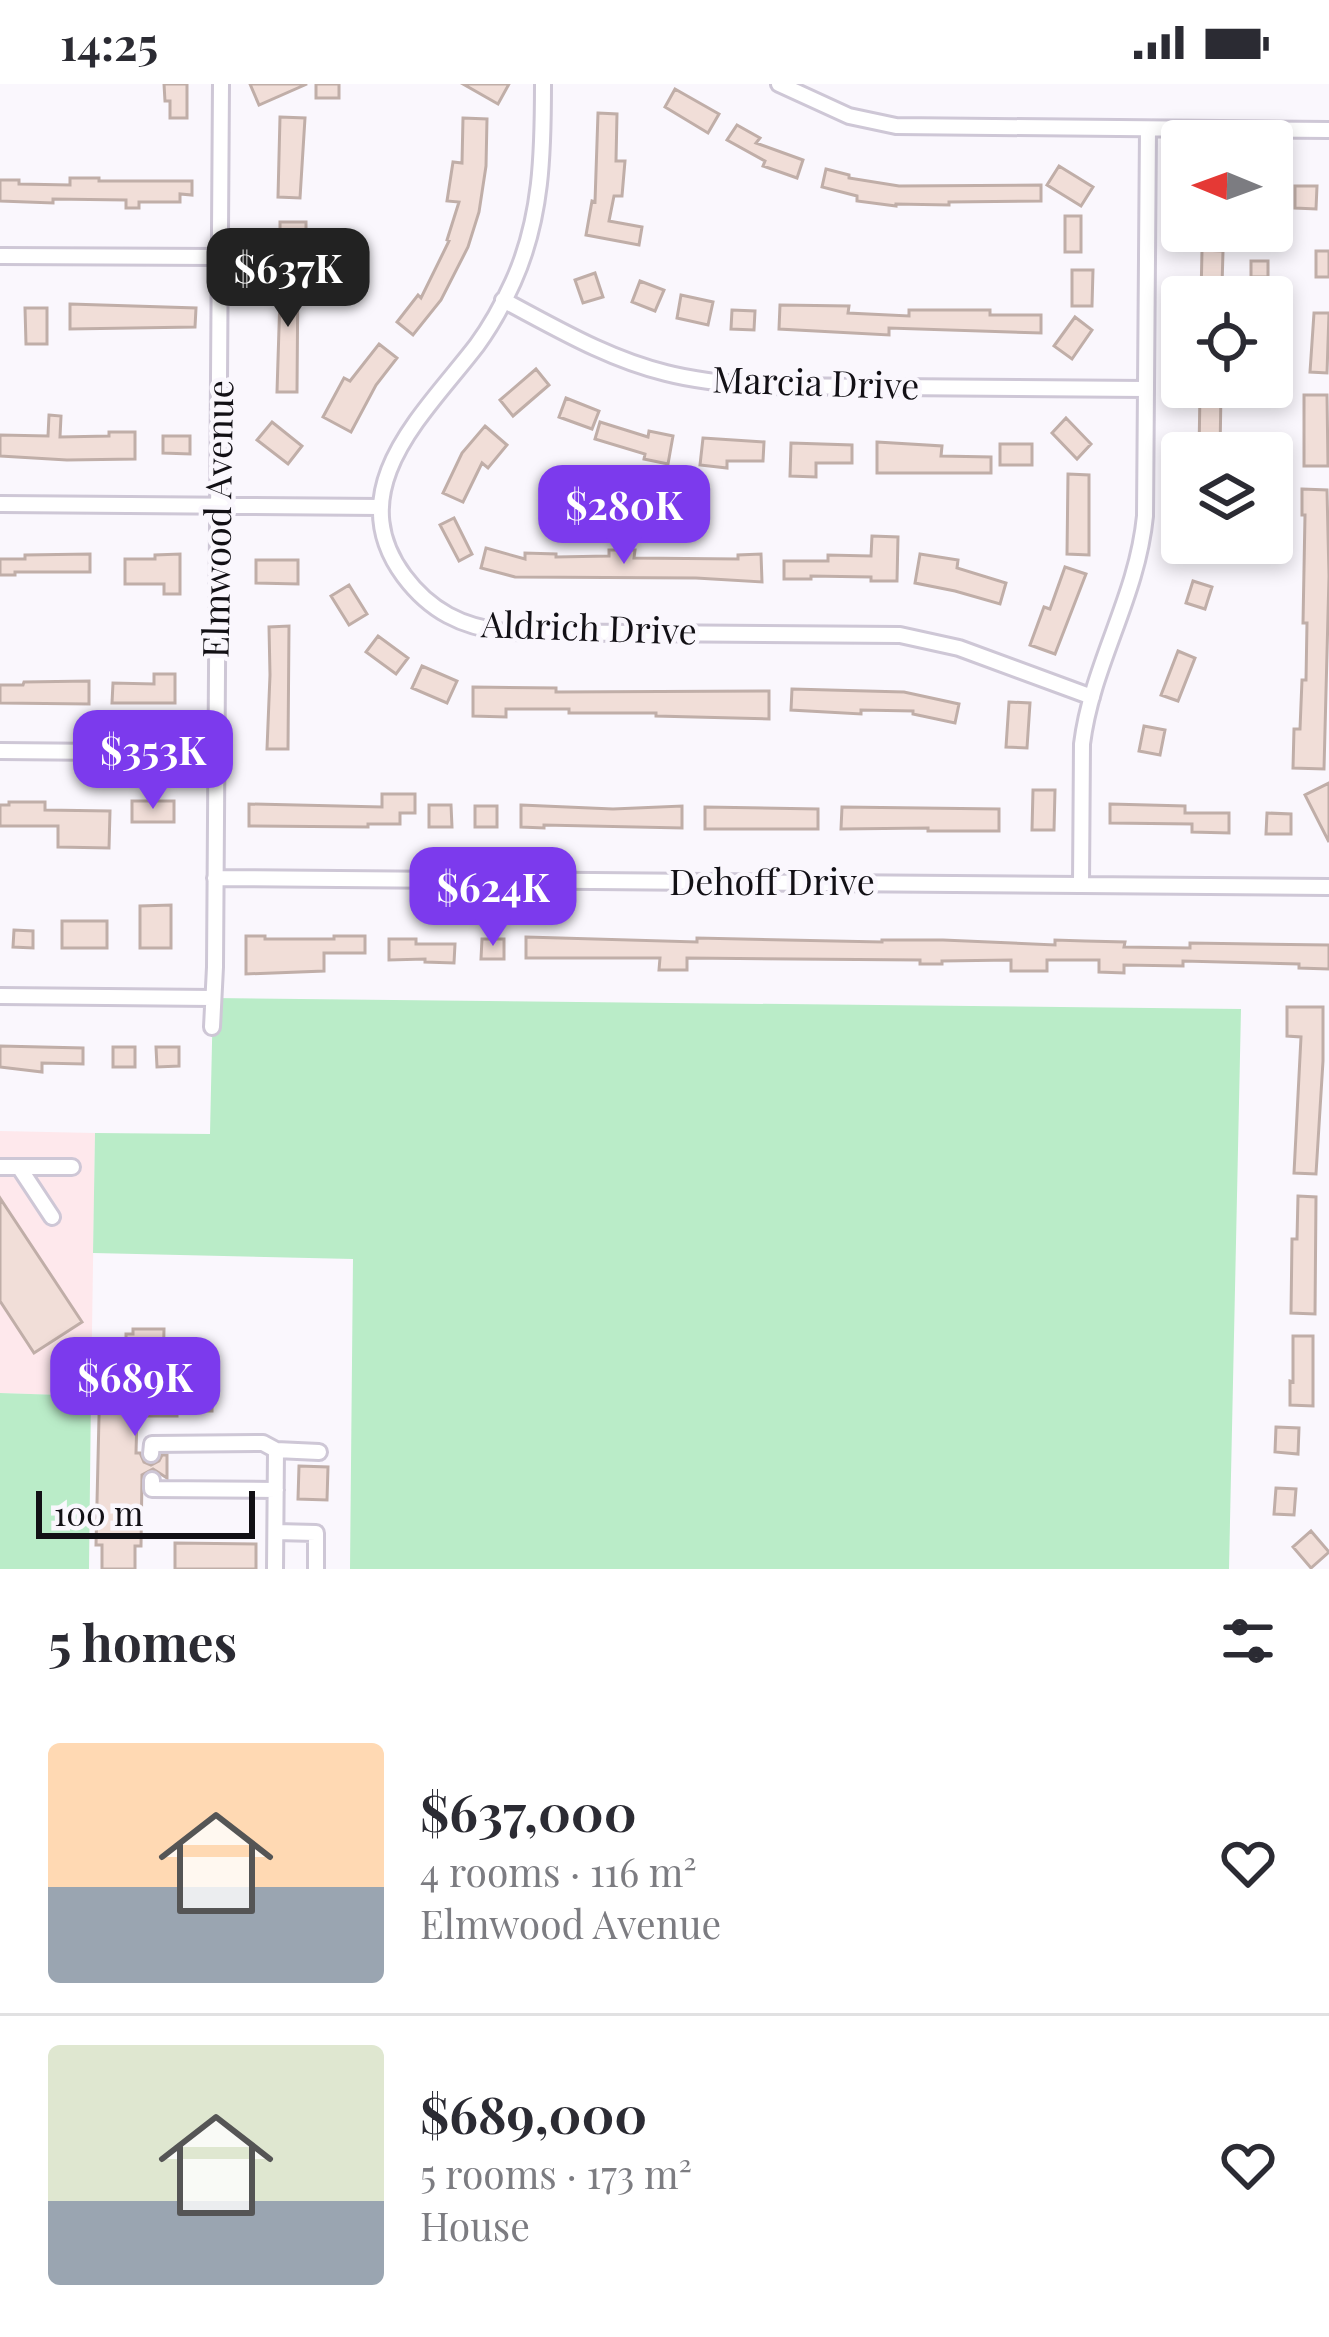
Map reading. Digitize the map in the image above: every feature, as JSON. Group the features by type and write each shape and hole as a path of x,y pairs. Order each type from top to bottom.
{"street":[{"name":"Elmwood Avenue","path":"212,1027 221,84"},
{"path":"0,504 380,507 384,479 401,443 480,341 527,247 540,188 544,84"},
{"path":"779,84 849,116 896,126 1329,130"},
{"path":"1081,884 1082,744 1092,697 1134,579 1145,516 1148,129"},
{"path":"0,256 220,257"},
{"name":"Marcia Drive","path":"503,300 620,358 712,382 1146,389"},
{"name":"Aldrich Drive","path":"380,507 389,548 416,592 444,615 476,628 900,635 959,648 1092,697"},
{"path":"0,751 215,753"},
{"name":"Dehoff Drive","path":"214,878 1329,887"},
{"path":"0,996 214,998"},
{"path":"0,1167 72,1167"},
{"path":"20,1167 52,1217"},
{"path":"152,1454 152,1444 263,1443 276,1450 319,1452"},
{"path":"275,1569 276,1450"},
{"path":"152,1480 152,1489 276,1490"},
{"path":"276,1532 316,1533 316,1569"}],"shaded area":[{"path":"0,1131 95,1133 91,1396 0,1393"}],"green space":[{"path":"213,998 1241,1009 1229,1569 350,1569 353,1259 93,1253 95,1133 210,1134"},
{"path":"0,1393 91,1396 89,1569 0,1569"}],"building":[{"path":"164,84 187,84 187,118 170,118"},
{"path":"250,84 307,84 259,105"},
{"path":"316,84 339,84 339,98 316,98"},
{"path":"463,84 509,84 498,104"},
{"path":"675,89 719,114 708,133 665,107"},
{"path":"598,113 617,114 616,161 625,161 622,196 614,196 609,221 642,227 639,245 586,235 595,202"},
{"path":"280,117 305,118 300,198 278,197"},
{"path":"463,118 487,119 479,212 468,247 441,300 413,335 397,322 418,295 421,298 449,241 459,202 447,201 453,162 462,163"},
{"path":"737,125 760,138 756,143 803,160 797,178 763,166 765,161 727,140"},
{"path":"1059,166 1093,187 1081,206 1047,185"},
{"path":"826,169 899,186 1041,185 1041,201 896,206 857,201 857,196 822,187"},
{"path":"70,178 192,181 192,195 180,194 180,202 139,202 139,208 126,208 126,200 0,201 0,180 70,185"},
{"path":"1295,186 1317,186 1316,209 1295,208"},
{"path":"1065,216 1081,216 1081,252 1065,252"},
{"path":"280,222 306,222 306,242 280,242"},
{"path":"1316,251 1329,251 1329,277 1316,277"},
{"path":"1202,252 1223,252 1222,276 1201,276"},
{"path":"1251,261 1268,261 1268,276 1251,276"},
{"path":"281,265 298,266 297,392 277,392"},
{"path":"1072,270 1093,270 1092,306 1072,306"},
{"path":"595,273 603,297 583,303 575,280"},
{"path":"640,281 664,290 655,311 632,302"},
{"path":"681,295 713,302 708,325 677,318"},
{"path":"70,304 196,308 195,327 70,329"},
{"path":"780,305 849,306 848,313 909,316 909,310 1041,315 1041,333 889,328 889,335 779,329"},
{"path":"25,308 47,308 47,344 26,344"},
{"path":"732,310 755,311 754,330 731,329"},
{"path":"1314,313 1329,313 1327,373 1310,372"},
{"path":"1075,317 1092,330 1072,359 1054,346"},
{"path":"379,344 397,358 351,432 323,417 344,378 350,381"},
{"path":"536,369 549,385 513,416 500,400"},
{"path":"1304,395 1327,395 1328,466 1304,466"},
{"path":"566,398 599,411 592,429 559,417"},
{"path":"1200,408 1221,408 1220,432 1199,432"},
{"path":"49,415 61,416 60,437 135,432 135,459 0,456 0,435 48,436"},
{"path":"1066,418 1091,444 1077,459 1052,433"},
{"path":"272,422 302,446 288,464 257,440"},
{"path":"600,422 648,437 649,431 673,436 668,464 595,439"},
{"path":"485,426 507,445 488,468 482,463 463,502 443,493 462,453"},
{"path":"163,436 190,436 190,454 163,453"},
{"path":"703,438 764,442 763,461 727,461 727,468 700,465"},
{"path":"877,442 942,446 941,456 991,457 991,473 877,473"},
{"path":"791,443 852,445 852,463 816,463 816,477 790,476"},
{"path":"1000,444 1032,444 1032,465 1000,465"},
{"path":"1068,474 1089,475 1089,555 1067,554"},
{"path":"1302,489 1327,490 1324,769 1293,768 1294,729 1300,729 1302,680 1306,680"},
{"path":"454,518 472,554 459,561 440,525"},
{"path":"872,536 898,537 897,581 784,579 784,561 871,556"},
{"path":"486,548 525,559 525,553 609,556 609,550 635,550 634,558 738,559 738,555 761,554 762,582 515,577 481,568"},
{"path":"90,554 90,572 0,575 0,559"},
{"path":"180,554 180,594 164,594 164,584 125,584 125,559"},
{"path":"920,554 958,560 957,568 1006,583 1000,604 915,583"},
{"path":"256,560 298,560 298,584 256,583"},
{"path":"1065,567 1086,574 1055,654 1030,645"},
{"path":"1193,581 1212,587 1205,609 1186,603"},
{"path":"349,585 367,614 349,625 331,596"},
{"path":"289,626 288,749 267,749 269,627"},
{"path":"378,636 408,658 396,674 366,652"},
{"path":"1178,651 1195,658 1178,701 1161,695"},
{"path":"422,666 457,681 447,703 412,688"},
{"path":"154,674 175,674 175,703 112,703 113,683 154,684"},
{"path":"89,681 89,704 0,703 0,685"},
{"path":"473,687 556,688 556,692 769,691 769,719 569,713 569,709 506,709 506,717 473,716"},
{"path":"792,689 904,692 959,704 955,723 913,711 791,710"},
{"path":"1009,702 1030,703 1027,748 1006,747"},
{"path":"1144,726 1165,730 1160,755 1139,751"},
{"path":"1329,783 1329,842 1305,795"},
{"path":"1033,790 1055,790 1054,830 1032,830"},
{"path":"382,794 415,794 415,813 400,813 400,824 368,827 249,826 249,804 382,807"},
{"path":"132,801 174,801 174,822 132,822"},
{"path":"45,802 45,810 110,811 109,848 58,847 58,826 0,826 0,805"},
{"path":"1110,804 1185,806 1185,813 1229,813 1229,833 1192,832 1192,824 1110,823"},
{"path":"429,805 451,805 452,827 429,827"},
{"path":"521,805 682,806 682,828 521,827"},
{"path":"475,806 497,806 497,827 475,827"},
{"path":"705,807 818,809 818,829 705,829"},
{"path":"842,807 999,809 999,831 841,829"},
{"path":"1267,813 1291,814 1291,834 1266,834"},
{"path":"171,905 171,948 140,948 140,906"},
{"path":"62,921 107,921 107,948 62,948"},
{"path":"14,930 33,931 33,948 13,947"},
{"path":"246,936 365,936 365,953 324,953 324,971 246,974"},
{"path":"526,937 1055,945 1055,940 1190,948 1190,943 1329,945 1329,969 1183,961 1183,966 1124,965 1124,973 1099,972 1099,960 1047,960 1047,971 1011,971 1011,960 920,964 920,960 687,958 687,970 659,970 660,958 526,958"},
{"path":"389,939 455,944 454,963 389,960"},
{"path":"482,939 504,939 504,959 481,959"},
{"path":"1287,1007 1323,1007 1316,1174 1294,1173 1301,1037 1287,1036"},
{"path":"0,1046 83,1048 83,1064 42,1063 42,1072 0,1067"},
{"path":"113,1047 135,1047 135,1067 113,1067"},
{"path":"156,1047 179,1047 179,1066 157,1067"},
{"path":"1298,1196 1316,1197 1315,1314 1291,1313"},
{"path":"0,1198 82,1322 34,1353 0,1301"},
{"path":"133,1329 164,1329 163,1376 212,1376 212,1411 137,1416 136,1453 151,1465 167,1455 167,1478 153,1469 142,1475 141,1546 135,1546 135,1569 102,1569 102,1545 96,1545 100,1375 126,1375 126,1334 133,1334"},
{"path":"1293,1336 1313,1336 1313,1406 1290,1405"},
{"path":"1276,1427 1299,1428 1298,1454 1275,1452"},
{"path":"299,1466 328,1467 327,1500 298,1499"},
{"path":"1276,1488 1296,1489 1294,1515 1274,1514"},
{"path":"1311,1531 1329,1552 1311,1568 1293,1547"},
{"path":"175,1543 256,1544 256,1569 175,1569"}]}
